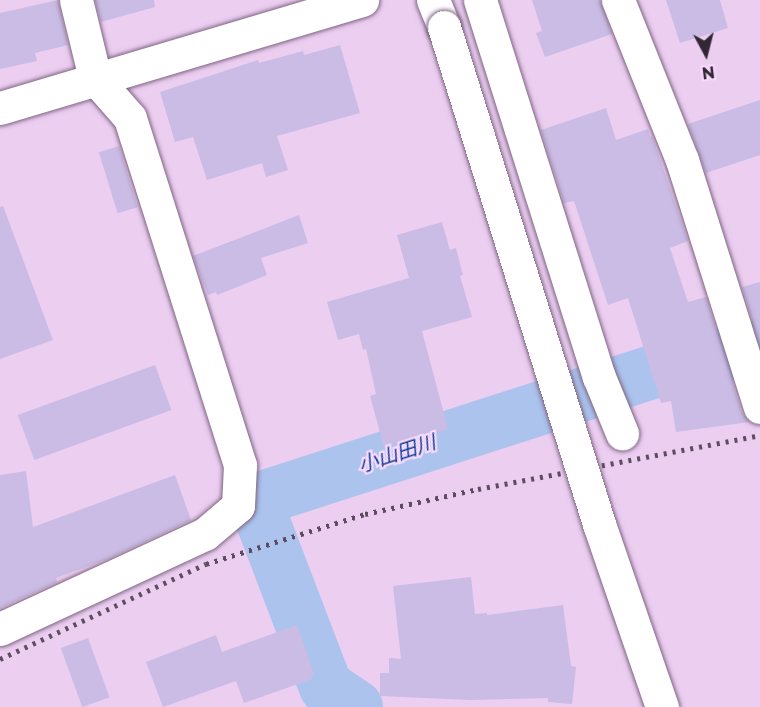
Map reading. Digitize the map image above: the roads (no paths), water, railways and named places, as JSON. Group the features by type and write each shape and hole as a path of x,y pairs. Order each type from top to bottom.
{"street":[{"path":"0,629 205,534 238,506 240,465 130,118 95,78 76,0"},
{"path":"0,108 362,0"},
{"path":"480,0 598,377 616,420"},
{"path":"618,0 682,160 760,407"},
{"path":"439,14 599,524 662,707"}],"waterway":[{"name":"小山田川","path":"356,707 326,687 262,519 262,498 671,366 760,347"}],"railway":[{"path":"0,659 206,564 365,514 478,489 760,435"}]}
